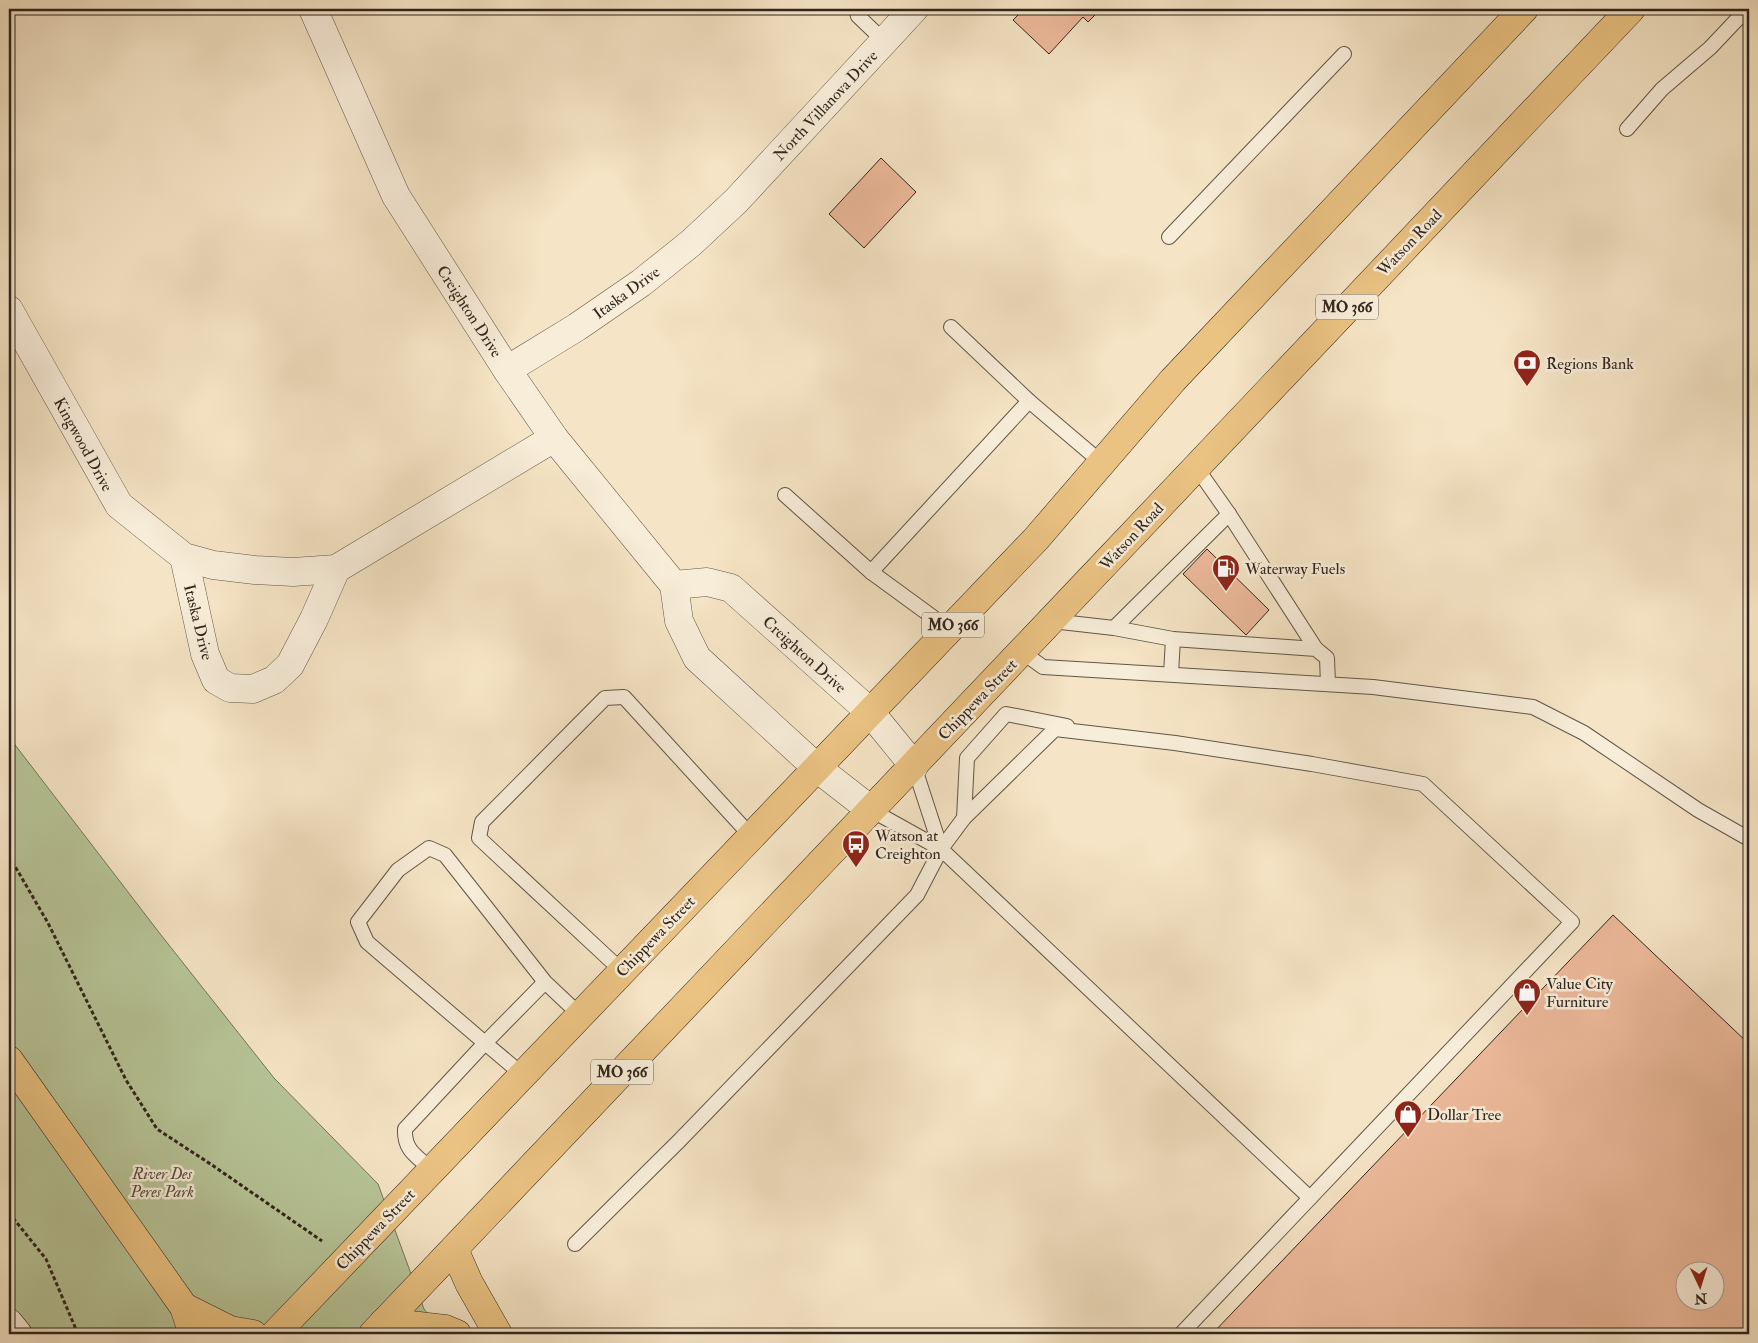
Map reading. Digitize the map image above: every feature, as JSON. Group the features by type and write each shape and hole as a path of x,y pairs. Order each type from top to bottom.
{"main road":[{"name":"MO 366","path":"1102,463 1173,380 1524,9"},
{"name":"Watson Road","path":"1058,614 1631,9"},
{"name":"Chippewa Street","path":"275,1334 1036,539 1102,463"},
{"name":"Chippewa Street","path":"379,1328 1058,614"},
{"path":"9,1060 184,1307 193,1334"},
{"path":"454,1249 469,1283 498,1334"},
{"path":"184,1307 230,1330 253,1334"},
{"path":"379,1328 445,1329 458,1334"}],"street":[{"name":"Creighton Drive","path":"313,9 396,196 507,370 554,438 674,585 707,582 731,588 870,712 914,766"},
{"name":"North Villanova Drive","path":"736,201 914,9"},
{"name":"Itaska Drive","path":"507,370 578,326 640,283 691,243 736,201"},
{"name":"Kingwood Drive","path":"9,310 119,506 184,556"},
{"name":"Itaska Drive","path":"336,569 314,619 290,665 274,680 253,689 230,688 216,680 205,654 184,556 213,565 255,570 293,572 336,569 554,438"},
{"path":"674,585 679,621 697,658 817,768 871,810"},
{"path":"9,1323 18,1334"}],"lane":[{"path":"856,9 858,16 884,41"},
{"path":"1627,130 1662,89 1710,48 1747,9"},
{"path":"1169,237 1344,54"},
{"path":"951,327 1029,401 1102,463"},
{"path":"871,572 1029,401"},
{"path":"1196,467 1229,514 1316,649 1327,658 1328,684"},
{"path":"785,495 871,572 949,629"},
{"path":"1114,628 1229,514"},
{"path":"1058,614 1114,628 1173,639 1316,649"},
{"path":"1172,674 1173,639"},
{"path":"1022,652 1043,667 1373,687 1533,707 1584,733 1698,810 1749,839"},
{"path":"622,971 479,838 482,822 605,698 624,697 751,836"},
{"path":"964,818 968,758 1006,714 1129,738"},
{"path":"575,1244 679,1141 917,895 941,849 964,818 1055,730 1175,743 1312,764 1423,784 1572,922 1181,1334"},
{"path":"914,766 941,849"},
{"path":"871,810 941,849 1310,1198"},
{"path":"522,1075 367,942 358,922 398,870 429,848 445,855 545,982 580,1015"},
{"path":"432,1170 410,1150 405,1140 406,1129 485,1043 545,982"}],"path":[{"path":"9,856 48,923 126,1080 157,1129 322,1241 344,1261"},
{"path":"9,1214 46,1258 78,1334"}],"green space":[{"name":"River Des Peres Park","path":"9,737 274,1078 378,1184 424,1309 444,1334 9,1334"}],"building":[{"path":"1024,9 1101,9 1088,22 1083,17 1049,54 1013,20"},
{"path":"881,158 916,192 864,248 829,214"},
{"name":"Waterway Fuels","path":"1207,549 1269,610 1246,635 1183,574"},
{"path":"1613,915 1749,1044 1749,1334 1212,1334"}],"place":[{"name":"Regions Bank","path":"1527,387"},
{"name":"Waterway Fuels","path":"1226,592"},
{"name":"Watson at Creighton","path":"856,868"},
{"name":"Value City Furniture","path":"1527,1016"},
{"name":"Dollar Tree","path":"1408,1138"}]}
